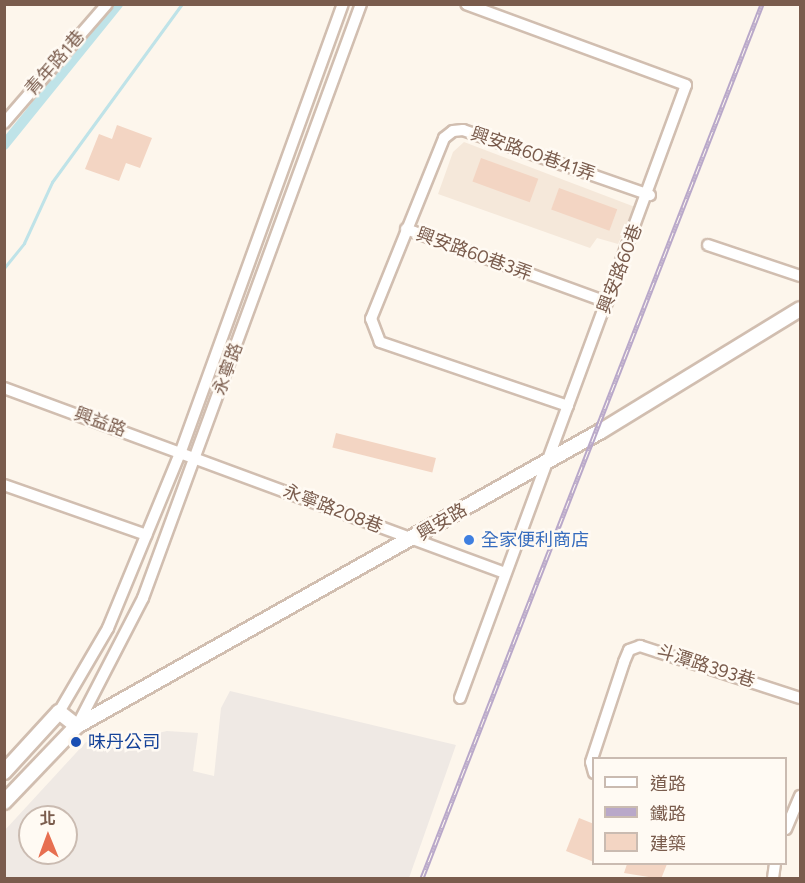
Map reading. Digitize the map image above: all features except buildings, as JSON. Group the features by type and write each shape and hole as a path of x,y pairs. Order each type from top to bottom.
{"street":[{"name":"青年路1巷","path":"4,123 107,4"},
{"name":"永寧路","path":"59,712 108,628 181,451 343,4"},
{"name":"永寧路","path":"77,726 126,637 196,457 361,4"},
{"name":"興安路60巷","path":"460,698 505,573 554,453 568,406 650,195 686,85 466,4"},
{"name":"興安路60巷41弄","path":"406,229 444,138 453,131 463,129 650,195"},
{"name":"興安路60巷3弄","path":"568,406 380,342 371,319 406,229 607,303"},
{"path":"708,245 801,276"},
{"name":"興安路","path":"4,802 77,726 412,540 554,453 601,431 801,309"},
{"name":"興益路","path":"4,388 196,457"},
{"name":"永寧路208巷","path":"196,457 505,573"},
{"path":"4,485 147,535"},
{"name":"斗潭路393巷","path":"596,757 624,662 629,650 640,646 801,698"},
{"path":"4,772 59,712 77,726"},
{"path":"787,827 801,796"}],"shaded area":[{"path":"464,142 635,207 618,244 597,238 590,248 438,194 453,152"},
{"path":"230,691 456,745 409,878 5,878 5,830 18,816 18,865 78,865 78,805 28,805 86,742 119,742 167,731 198,733 193,771 214,776 221,708"}],"waterway":[{"path":"4,145 118,4"},
{"path":"4,268 24,243 52,182 182,4"}],"railway":[{"path":"422,878 762,4"}],"place":[{"name":"全家便利商店","path":"469,540"},
{"name":"味丹公司","path":"76,742"}]}
